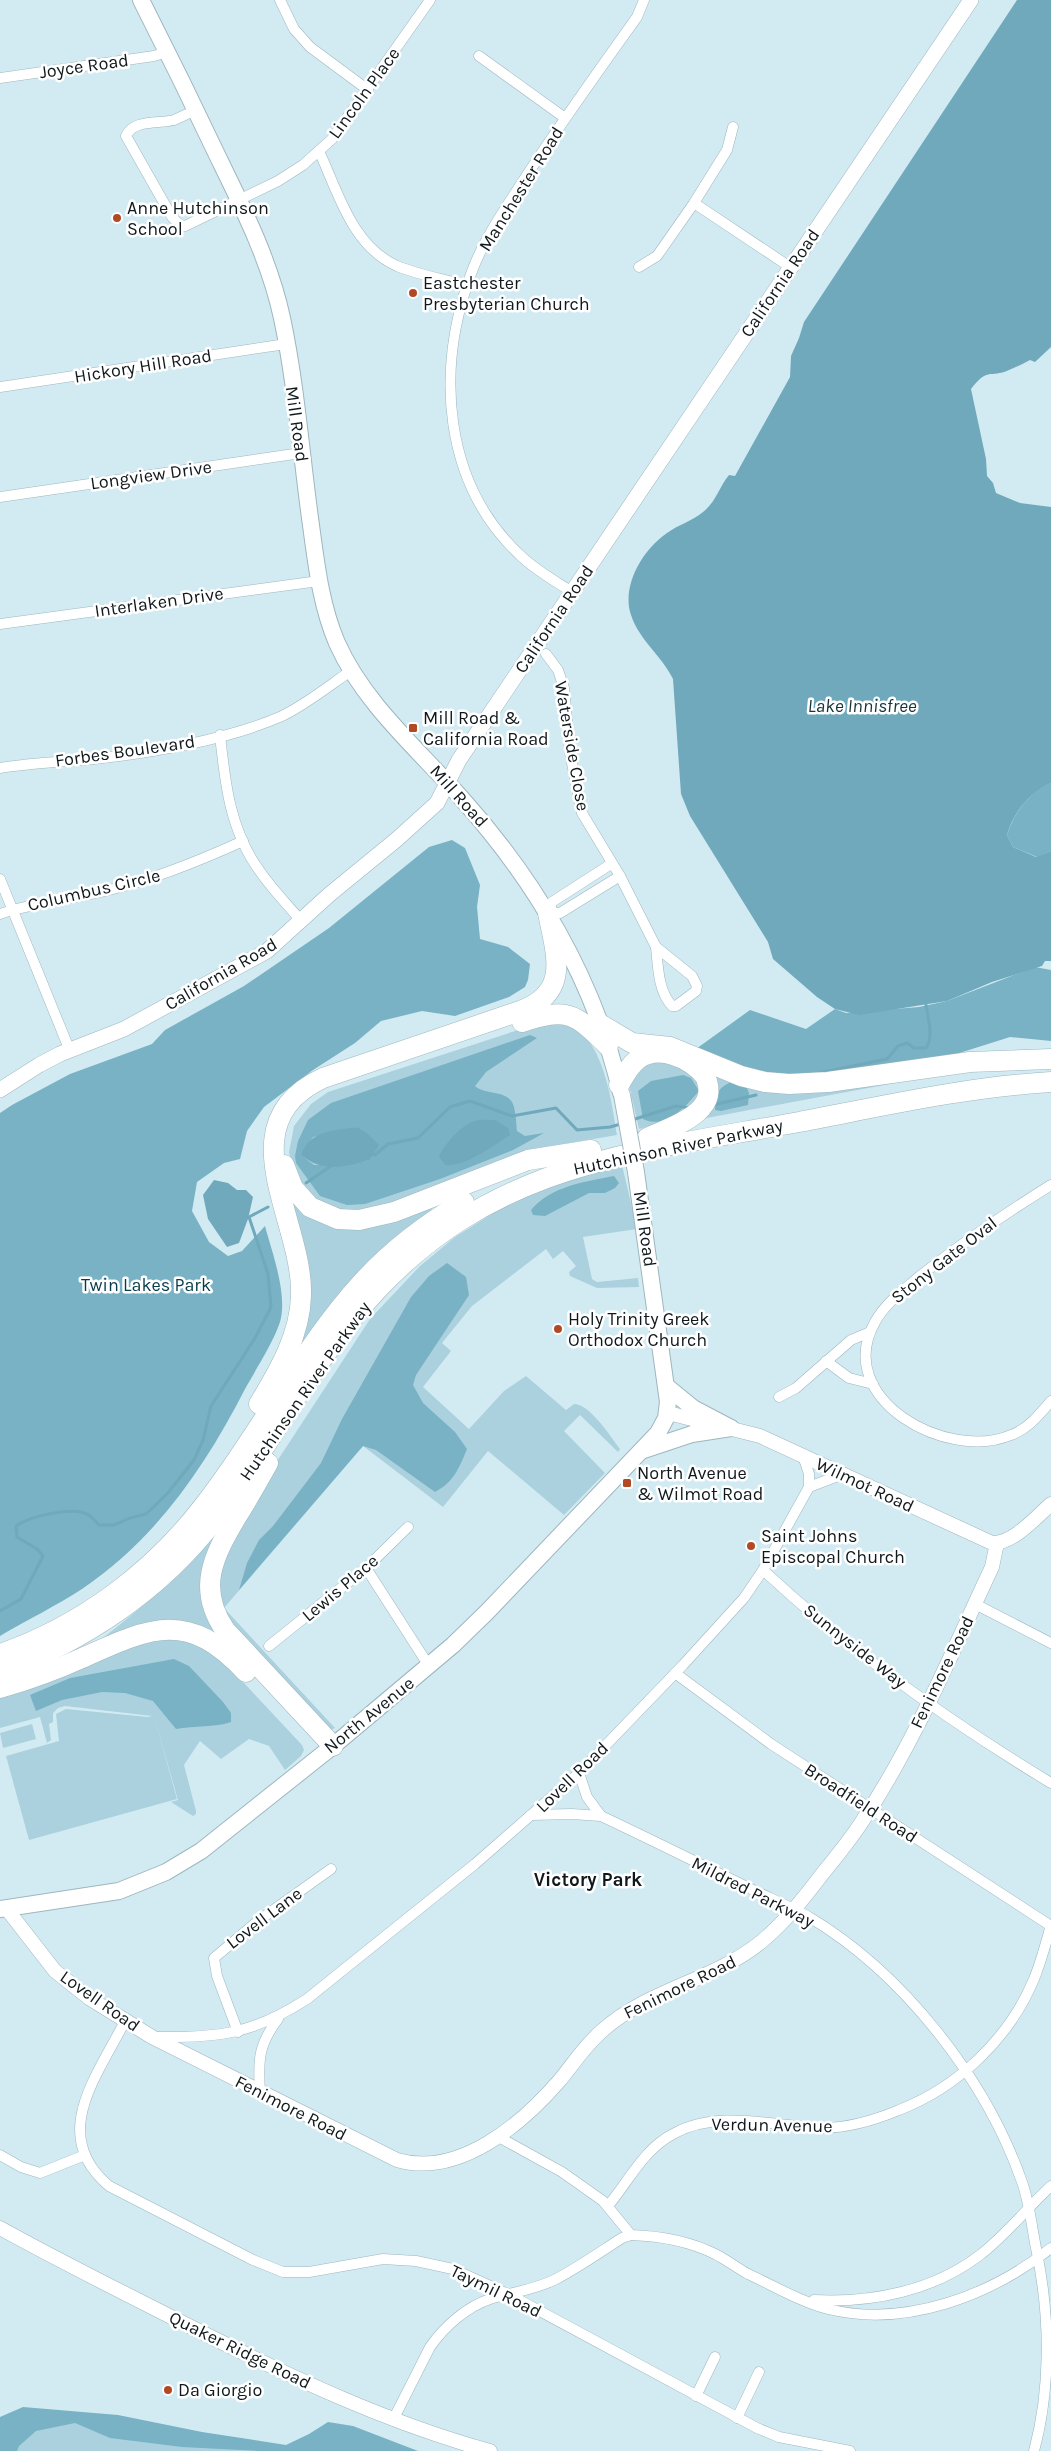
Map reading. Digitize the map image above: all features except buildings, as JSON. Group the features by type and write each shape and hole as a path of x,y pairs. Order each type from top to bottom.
{"highway":[{"path":"180,1535 274,1377 290,1346 297,1323 301,1297 300,1276 273,1156 274,1137 283,1113 300,1091 323,1078 520,1011 538,1003 553,986 558,970 548,913"},
{"path":"591,1150 528,1160 394,1212 370,1219 348,1221 329,1217 303,1200 289,1180 283,1153 285,1136 290,1120 307,1100 320,1091 542,1016 557,1013 572,1017 587,1026 608,1046"},
{"path":"600,1024 632,1042 670,1047 741,1076 765,1082 788,1084 828,1082 970,1062 1051,1059"},
{"path":"621,1090 634,1062 642,1056 654,1053 684,1059 705,1076 708,1086 707,1098 698,1112 682,1123 647,1138"},
{"name":"Hutchinson River Parkway","path":"0,1654 40,1638 89,1611 136,1576 180,1535 214,1492 330,1321 352,1294 389,1256 421,1230 474,1195 530,1169 591,1150 960,1080 995,1074 1051,1070"},
{"name":"Hutchinson River Parkway","path":"0,1672 55,1649 90,1630 140,1593 170,1567 215,1519 313,1374 362,1306 418,1251 476,1210 546,1176 587,1163 949,1094 1051,1082"},
{"path":"313,1374 280,1443 218,1552 211,1571 210,1589 216,1615 225,1630 327,1750"},
{"path":"0,1688 57,1669 141,1633 160,1629 180,1630 203,1637 228,1653 327,1750"}],"main road":[{"name":"Mill Road","path":"141,0 196,110 258,242 272,281 286,344 319,582 328,620 352,670 382,710 515,862 548,913 576,966 600,1024 621,1090 636,1172 666,1386 668,1413"},
{"name":"California Road","path":"0,1090 39,1065 124,1029 267,951 330,894 420,820 437,803 458,760 971,0"},
{"path":"666,1386 693,1408 731,1428"},
{"name":"North Avenue","path":"3,1909 119,1891 166,1872 215,1840 429,1666 487,1612 662,1428 668,1413"},
{"path":"641,1451 692,1434 731,1428"}],"street":[{"path":"280,0 294,29 310,47 368,90"},
{"name":"Lincoln Place","path":"196,110 173,120 139,125 130,129 127,139 172,217 180,225 185,226 278,181 319,151 340,129 430,0"},
{"name":"Manchester Road","path":"572,592 536,569 502,536 475,497 462,467 454,439 449,391 453,340 470,274 496,224 565,118 637,17 644,0"},
{"name":"Joyce Road","path":"0,78 154,56 167,52"},
{"path":"480,56 565,118"},
{"path":"639,267 657,256 694,203 727,150 733,127"},
{"path":"319,151 357,232 376,253 397,266 467,286"},
{"path":"694,203 790,267"},
{"name":"Hickory Hill Road","path":"0,387 286,344"},
{"name":"Longview Drive","path":"0,498 301,453"},
{"name":"Interlaken Drive","path":"0,624 319,582"},
{"name":"Waterside Close","path":"546,654 558,670 564,688 570,753 582,814 620,876 656,946 662,989 672,1006 676,1006 696,990 696,982 692,976 656,946"},
{"name":"Forbes Boulevard","path":"0,768 114,756 176,747 220,735 282,716 352,670"},
{"path":"220,735 229,804 242,841 257,868 301,921"},
{"name":"Columbus Circle","path":"0,914 139,882 191,864 242,841"},
{"path":"611,864 552,902 548,913 560,914 620,876"},
{"path":"0,879 70,1051"},
{"path":"581,884 588,895"},
{"name":"Stony Gate Oval","path":"1051,1185 985,1227 934,1265 890,1302 870,1332 867,1363 872,1384 890,1408 928,1432 951,1439 973,1442 1012,1435 1028,1425 1051,1401"},
{"path":"779,1397 796,1388 851,1340 870,1332"},
{"path":"826,1361 849,1378 872,1384"},
{"name":"Wilmot Road","path":"668,1413 760,1436 982,1540 997,1543"},
{"path":"803,1456 809,1474 809,1487 844,1474"},
{"name":"Lovell Road","path":"3,1909 44,1959 69,1984 152,2036 203,2037 238,2032 280,2016 307,1999 475,1864 579,1773 744,1598 763,1570 809,1487"},
{"path":"997,1543 1017,1533 1051,1504"},
{"name":"Lewis Place","path":"269,1646 366,1568 408,1527"},
{"name":"Fenimore Road","path":"152,2036 260,2093 371,2148 412,2164 435,2164 449,2160 469,2152 497,2136 536,2104 560,2080 587,2044 615,2020 639,2004 698,1979 744,1955 794,1911 869,1809 914,1731 992,1568 997,1543"},
{"path":"366,1568 429,1666"},
{"name":"Sunnyside Way","path":"763,1570 843,1638 928,1702 1051,1783"},
{"path":"975,1604 1051,1643"},
{"name":"Broadfield Road","path":"675,1673 771,1744 1051,1926"},
{"name":"Mildred Parkway","path":"579,1773 587,1797 601,1816"},
{"name":"Mildred Parkway","path":"531,1815 572,1814 601,1816 794,1911 808,1916 888,1979 922,2015 967,2070 1008,2146 1022,2181 1038,2257 1048,2323 1050,2386 1034,2451"},
{"name":"Lovell Lane","path":"238,2032 217,1976 214,1958 258,1921 331,1869"},
{"name":"Verdun Avenue","path":"608,2206 645,2156 672,2134 693,2125 721,2121 824,2128 852,2124 886,2115 912,2105 955,2080 1000,2037 1016,2012 1034,1980 1051,1926"},
{"name":"Lovell Road","path":"260,2093 258,2063 263,2043 280,2016"},
{"name":"Taymil Road","path":"126,2021 81,2110 79,2130 85,2155 94,2171 109,2186 267,2266 296,2273 370,2260 416,2261 453,2268 510,2295 736,2418 780,2437 850,2451"},
{"path":"497,2136 562,2172 608,2206 631,2236"},
{"path":"0,2155 21,2167 40,2173 85,2155"},
{"path":"805,2300 869,2300 904,2291 958,2270 980,2254 1051,2186"},
{"name":"Quaker Ridge Road","path":"0,2228 65,2264 332,2394 421,2431 490,2451"},
{"path":"393,2420 415,2374 438,2336 469,2310 492,2298 510,2295 556,2279 622,2238 631,2236 659,2237 693,2245 827,2309 869,2315 916,2312 964,2297 992,2285 1051,2248"},
{"path":"696,2396 715,2356"},
{"path":"736,2418 758,2372"}],"shaded area":[{"path":"549,1020 567,1023 581,1032 592,1045 607,1081 617,1135 546,1147 379,1208 355,1213 322,1206 294,1177 289,1152 294,1126 311,1104 328,1092"},
{"path":"664,1058 696,1074 700,1102 677,1118 639,1129 629,1085 635,1067"},
{"path":"711,1076 922,1078 696,1120"},
{"path":"622,1165 637,1229 583,1237 592,1279 597,1282 638,1278 639,1287 597,1288 570,1276 569,1272 576,1266 563,1251 553,1259 546,1249 472,1306 442,1343 451,1351 423,1387 469,1429 504,1391 526,1376 566,1410 574,1404 586,1409 605,1429 620,1449 618,1452 580,1415 564,1431 605,1473 564,1515 488,1451 443,1507 363,1446 224,1608 335,1728 330,1730 235,1632 216,1597 225,1550 268,1475 370,1319 420,1266 455,1237 497,1211 549,1185"},
{"path":"287,1187 316,1217 430,1205 432,1210 383,1249 351,1280 294,1354 302,1329"},
{"path":"222,1528 206,1571 243,1657 206,1632 103,1638 165,1586"},
{"path":"145,1639 191,1640 216,1653 302,1745 304,1750 301,1756 285,1770 269,1746 249,1739 221,1759 200,1741 184,1765 196,1811 196,1814 193,1816 171,1802 178,1800 154,1716 177,1799 29,1840 6,1756 59,1741 56,1714 66,1709 152,1716 65,1706 58,1708 53,1713 53,1722 49,1724 51,1740 47,1743 40,1717 0,1728 0,1695"},
{"path":"32,1724 36,1739 3,1748 0,1733"},
{"path":"13,2414 295,2451 0,2451"}],"green space":[{"path":"1051,783 1051,851 1037,857 1013,847 1007,835 1023,804 1036,792"},
{"name":"Twin Lakes Park","path":"452,840 465,848 480,885 477,907 480,939 508,947 530,964 525,987 509,997 455,1016 422,1011 381,1021 355,1043 313,1070 264,1107 247,1131 240,1159 224,1163 197,1182 192,1211 209,1242 228,1256 242,1251 265,1226 281,1287 282,1311 277,1330 213,1446 176,1500 156,1524 133,1548 82,1589 0,1636 0,1113 70,1074 152,1044 165,1030 244,986 329,928 429,847"},
{"path":"1035,967 1051,970 1051,1041 1010,1037 950,1056 790,1080 759,1074 696,1049 750,1010 806,1029 835,1009 846,1013 919,1007 947,1001"},
{"path":"530,1035 537,1038 486,1072 475,1086 484,1091 509,1098 516,1116 517,1131 525,1136 544,1133 513,1150 440,1179 365,1204 347,1205 320,1196 296,1163 295,1156 298,1141 308,1120 331,1103","holes":["357,1127 369,1160 351,1164 314,1165 301,1155 313,1137"]},
{"path":"683,1075 691,1078 699,1091 694,1097 681,1110 667,1119 651,1122 643,1119 638,1091 651,1081"},
{"path":"732,1082 746,1086 749,1093 748,1105 721,1111 715,1110 718,1092 723,1086"},
{"path":"614,1176 619,1183 615,1188 605,1193 589,1193 545,1216 533,1215 531,1210 539,1202 558,1190"},
{"path":"447,1263 466,1277 469,1295 416,1375 413,1385 423,1403 455,1432 467,1449 455,1474 447,1484 435,1492 376,1450 363,1446 239,1590 247,1563 259,1540 273,1526 321,1463 342,1419 411,1297 429,1276"},
{"path":"174,1659 189,1666 223,1702 231,1713 231,1722 220,1725 176,1729 153,1701 125,1693 102,1692 62,1700 36,1711 30,1695 70,1678"},
{"path":"23,2407 118,2415 202,2432 286,2445 328,2422 353,2426 418,2451 260,2451 182,2447 110,2438 75,2423 36,2431 19,2446 17,2451 0,2451 0,2417"}],"water":[{"name":"Lake Innisfree","path":"1017,0 1051,0 1051,347 1035,362 1030,360 1017,367 986,375 971,389 986,459 987,476 993,483 996,493 1020,503 1051,507 1051,783 1036,792 1023,804 1013,819 1007,835 1013,847 1036,857 1051,851 1051,961 1045,961 1042,966 992,982 947,1001 859,1015 835,1009 817,997 773,959 768,942 690,816 681,794 673,679 639,632 631,615 629,592 636,569 650,548 667,533 703,512 711,504 729,475 735,476 790,377 791,356 804,322"},
{"path":"495,1120 508,1128 510,1135 470,1159 453,1165 445,1165 439,1156 445,1146 459,1131 475,1121"},
{"path":"357,1127 368,1134 379,1145 369,1160 334,1167 309,1161 301,1155 305,1147 316,1136 331,1131"},
{"path":"214,1180 228,1183 237,1190 246,1190 253,1197 248,1219 239,1243 227,1247 208,1219 203,1195"}],"waterway":[{"path":"819,1073 887,1059 898,1046 907,1043 914,1048 926,1048 930,1038 926,1005"},
{"path":"713,1105 756,1095"},
{"path":"370,1153 375,1155 388,1144 418,1138 450,1107 470,1101 512,1116 556,1108 577,1130 621,1124"},
{"path":"632,1120 676,1106 691,1108"},
{"path":"306,1183 331,1166"},
{"path":"0,1611 21,1599 43,1556 37,1549 17,1537 16,1526 53,1513 83,1513 91,1517 99,1525 114,1525 146,1514 167,1494 194,1460 203,1440 211,1406 255,1338 271,1307 268,1274 249,1217 268,1207"}],"place":[{"name":"Anne Hutchinson School","path":"117,218"},
{"name":"Eastchester Presbyterian Church","path":"413,293"},
{"name":"Mill Road & California Road","path":"413,728"},
{"name":"Holy Trinity Greek Orthodox Church","path":"558,1329"},
{"name":"North Avenue & Wilmot Road","path":"627,1483"},
{"name":"Saint Johns Episcopal Church","path":"751,1546"},
{"name":"Da Giorgio","path":"168,2390"}],"district":[{"name":"Victory Park","path":"588,1879"}]}
